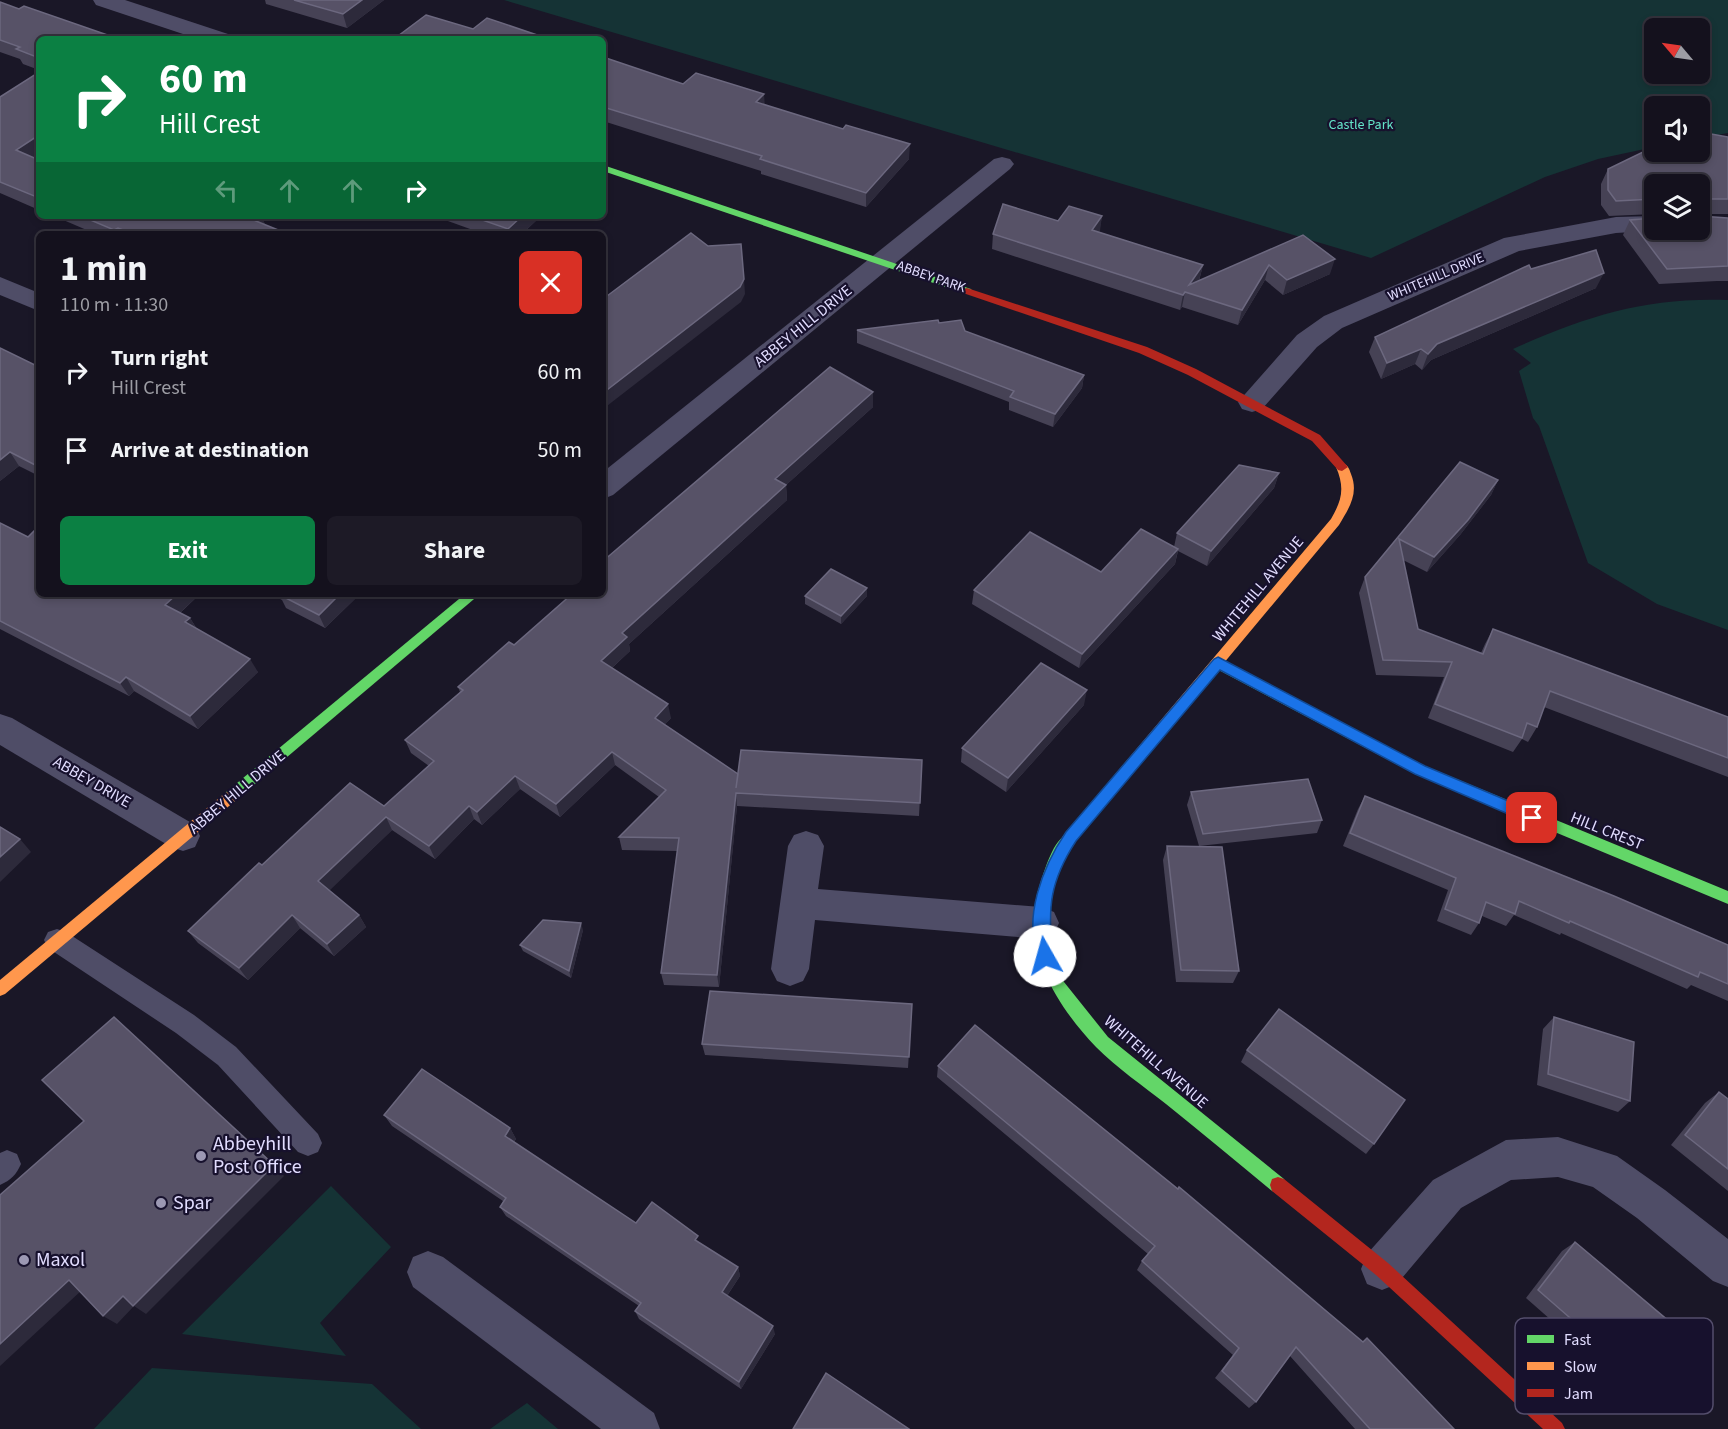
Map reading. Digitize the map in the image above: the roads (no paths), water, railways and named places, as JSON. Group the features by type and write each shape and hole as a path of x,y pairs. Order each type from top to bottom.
{"street":[{"path":"104,0 211,36"},
{"name":"ABBEY HILL DRIVE","path":"606,486 1002,164"},
{"name":"ABBEY PARK","path":"606,169 1143,350 1252,402"},
{"name":"WHITEHILL DRIVE","path":"1252,402 1307,342 1333,322 1513,244 1616,225 1644,224"},
{"path":"0,285 36,302"},
{"name":"WHITEHILL AVENUE","path":"1252,402 1316,438 1339,462 1348,480 1349,498 1335,522 1071,836 1055,860 1045,890 1041,923 1045,956 1058,987 1102,1042 1382,1269 1515,1391"},
{"name":"ABBEY HILL DRIVE","path":"0,989 470,597"},
{"name":"HILL CREST","path":"1218,663 1420,770 1728,898"},
{"name":"ABBEY DRIVE","path":"0,728 183,837"},
{"path":"790,969 806,846"},
{"path":"798,903 1041,923"},
{"path":"1382,1269 1447,1194 1506,1160 1558,1157 1604,1170 1651,1204 1728,1266"},
{"path":"428,1272 638,1429"},
{"name":"WHITEHILL AVENUE","path":"1540,1414 1556,1429"}],"lane":[{"path":"57,940 185,1024 227,1056 308,1143"}],"place":[{"name":"Abbeyhill Post Office","path":"201,1156"},
{"name":"Spar","path":"161,1203"},
{"name":"Maxol","path":"24,1260"}],"park label":[{"name":"Castle Park","path":"1361,125"}]}
